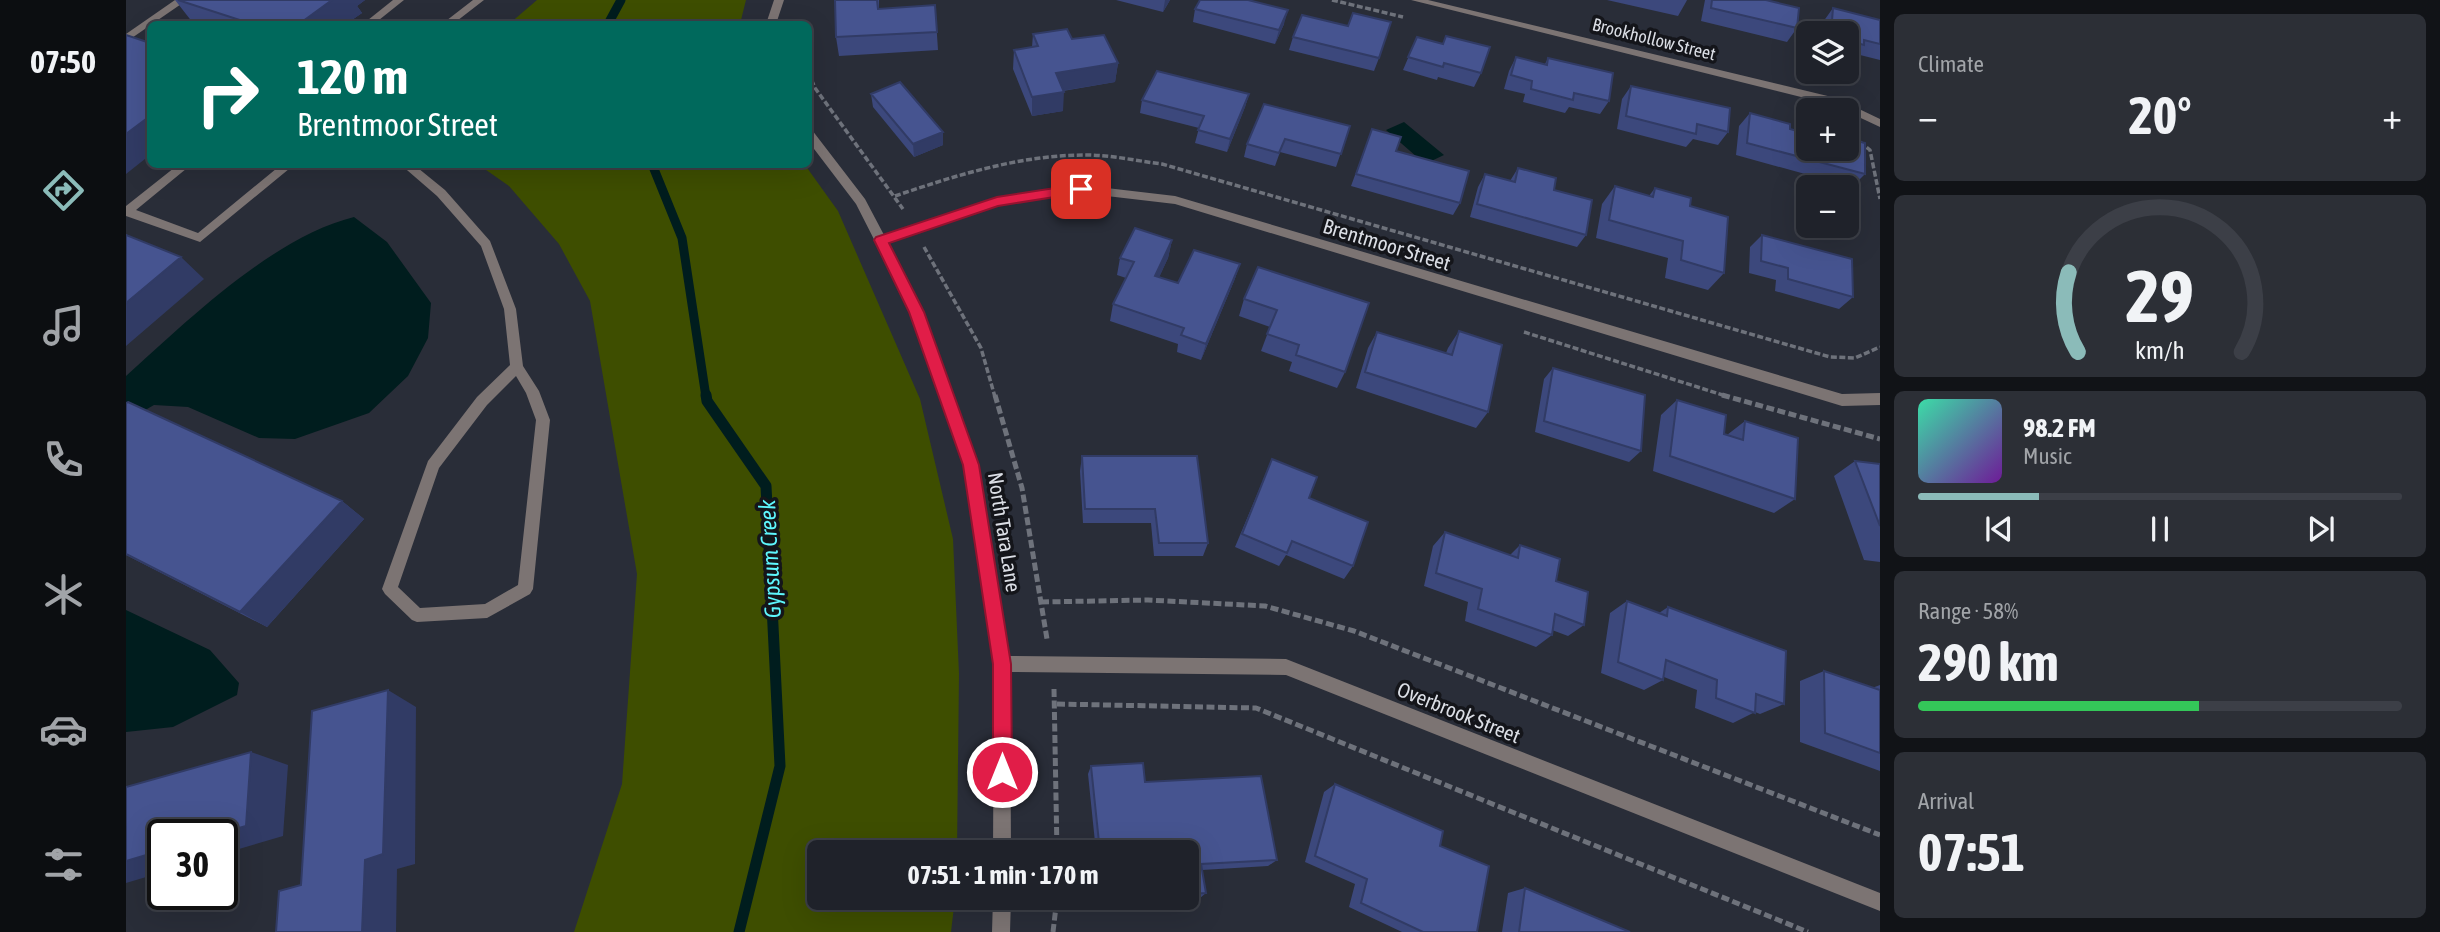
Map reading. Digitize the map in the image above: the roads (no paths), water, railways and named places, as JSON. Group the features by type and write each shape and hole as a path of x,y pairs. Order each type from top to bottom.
{"street":[{"path":"154,21 183,0"},
{"path":"372,21 399,0"},
{"path":"451,21 479,0"},
{"path":"772,21 779,0"},
{"name":"Brookhollow Street","path":"1416,0 1836,102 1880,123"},
{"path":"130,38 147,26"},
{"name":"North Tara Lane","path":"812,138 861,202 917,312 971,465 1002,664 1002,840"},
{"path":"127,211 182,168"},
{"path":"127,211 200,238 285,168"},
{"path":"410,168 441,193 486,244 510,309 517,367 532,391 543,419 525,589 487,611 417,615 390,589 433,466 482,401 517,367"},
{"name":"Brentmoor Street","path":"881,240 997,201 1081,189 1175,200 1842,400 1880,399"},
{"name":"Overbrook Street","path":"1002,664 1286,667 1880,902"},
{"path":"1001,932 1002,910"}],"waterway":[{"path":"610,21 621,0"},
{"name":"Gypsum Creek","path":"654,168 682,238 706,397"},
{"name":"Gypsum Creek","path":"706,395 707,401 766,486 780,766 739,932"}]}
